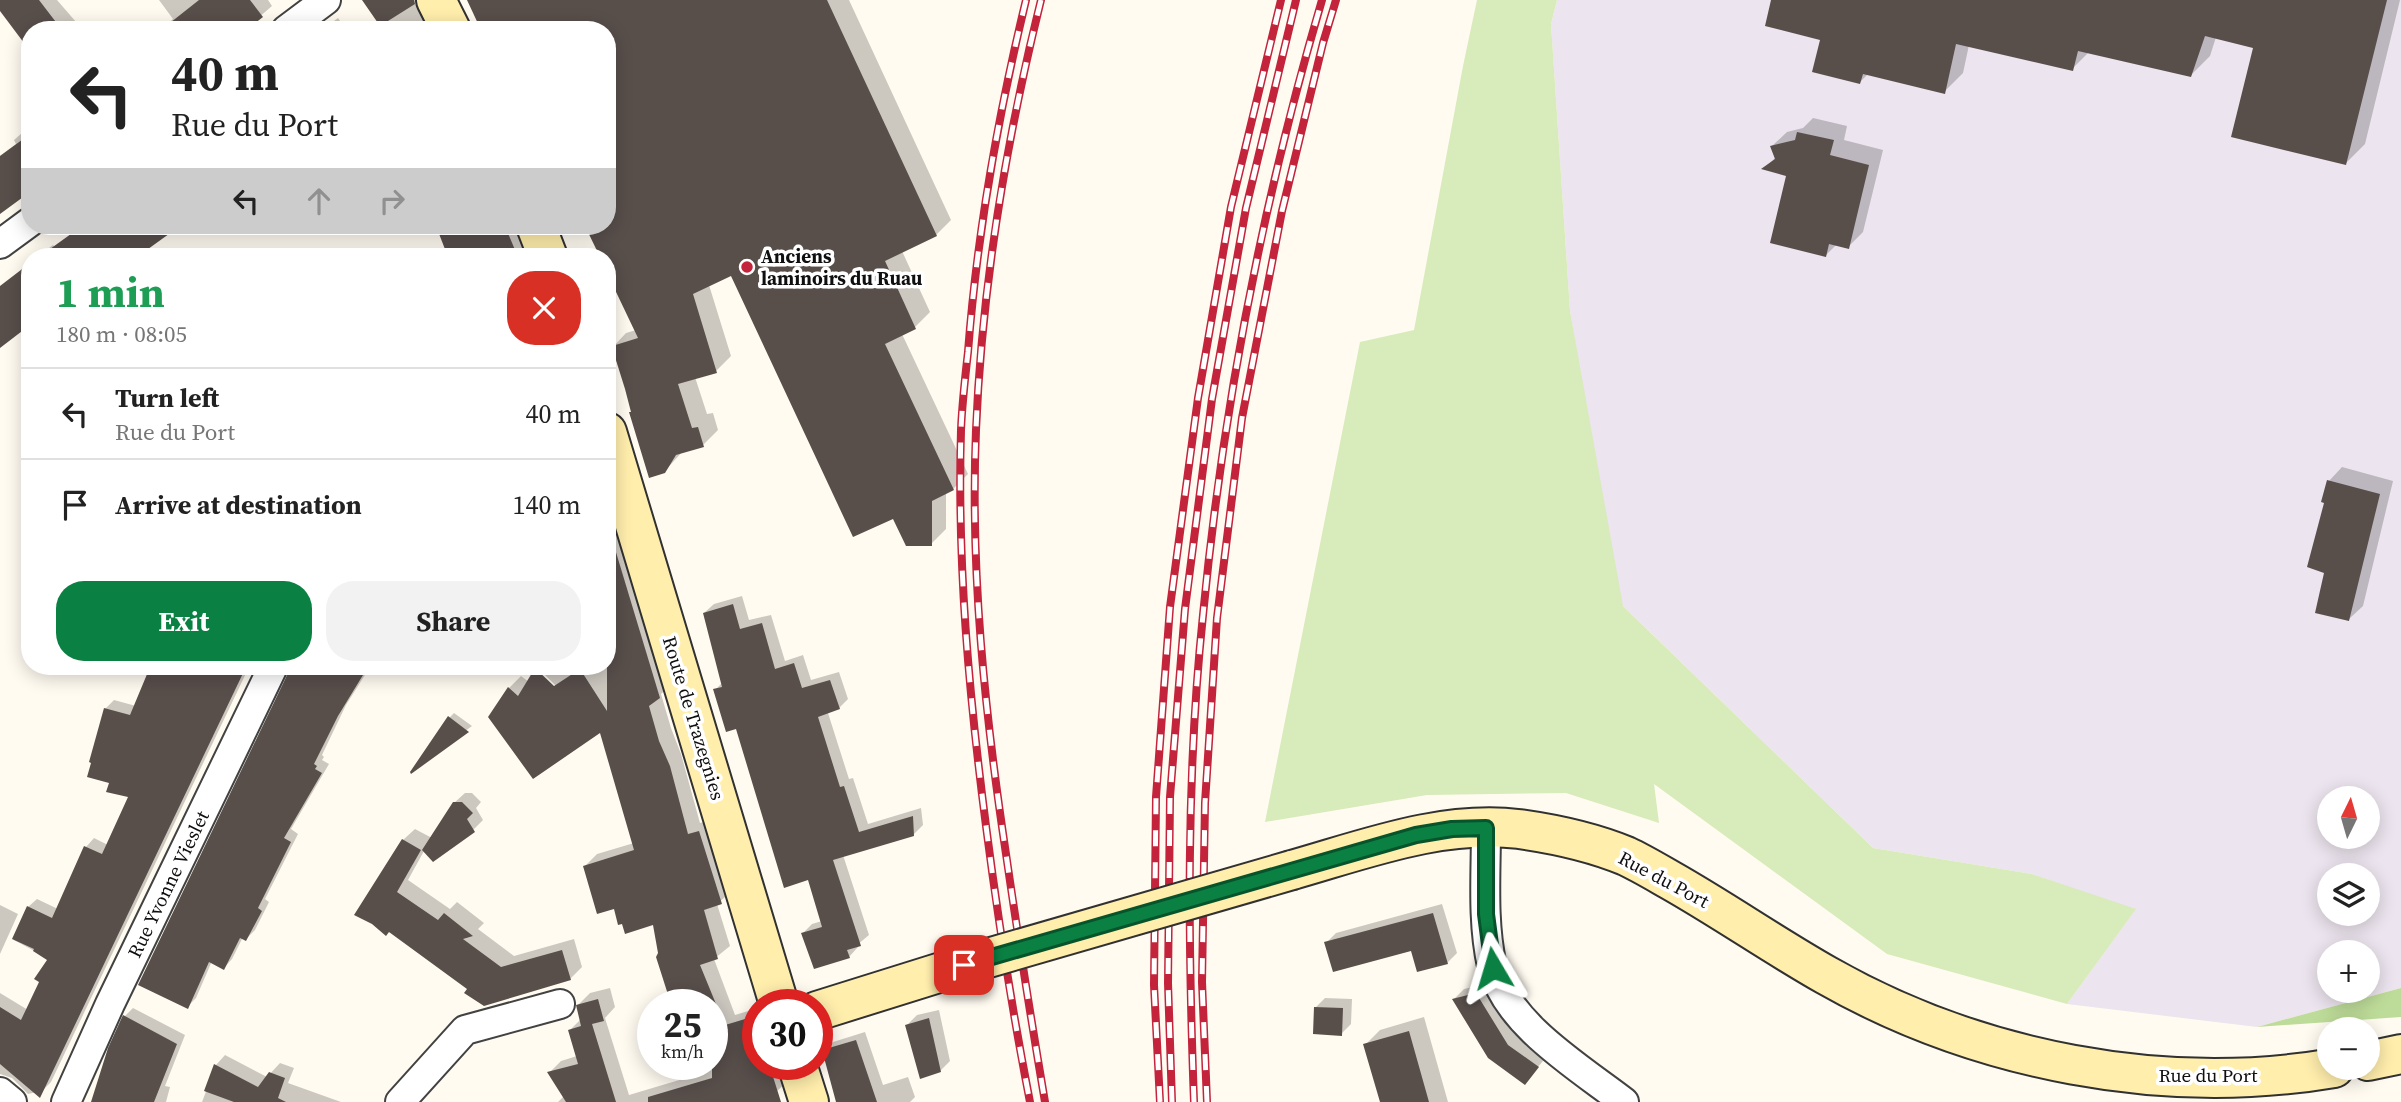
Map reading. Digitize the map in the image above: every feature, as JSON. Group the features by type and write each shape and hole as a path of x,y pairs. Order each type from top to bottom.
{"main road":[{"path":"436,0 446,21"},
{"name":"Route de Trazegnies","path":"616,462 774,989"},
{"name":"Rue du Port","path":"833,1006 964,965 1416,835 1452,829 1517,829 1588,842 1628,857 1695,894 1826,975 1886,1007 1962,1036 2038,1058 2131,1074 2221,1077 2317,1070"},
{"path":"2380,1058 2401,1054"},
{"path":"802,1080 809,1102"}],"street":[{"path":"298,21 326,0"},
{"path":"0,244 21,229"},
{"name":"Rue Yvonne Vieslet","path":"66,1102 110,1004 269,675"},
{"path":"1486,828 1486,914 1493,968 1511,1005 1539,1037 1624,1102"},
{"path":"400,1102 465,1030 560,1004"},
{"path":"0,1092 12,1102"}],"shaded area":[{"path":"1557,0 2401,0 2401,988 2380,994 2380,940 2317,940 2317,1003 2346,1003 2257,1027 2067,1004 2135,910 2032,874 1873,848 1617,600 1570,311 1551,24"}],"green space":[{"path":"1477,0 1557,0 1551,24 1570,311 1623,606 1873,848 2032,874 2136,909 2067,1004 1887,954 1654,784 1659,823 1566,793 1427,795 1265,822 1360,342 1414,330"},
{"path":"2401,988 2401,1017 2317,1017 2317,1023 2257,1027 2346,1003 2380,1003 2380,994"}],"building":[{"path":"0,0 39,0 55,21 21,21 21,39 0,11"},
{"path":"199,0 250,0 263,17 258,21 172,21"},
{"path":"362,0 414,0 415,4 388,21 377,21"},
{"name":"Anciens laminoirs du Ruau","path":"467,0 827,0 937,236 885,261 916,329 885,344 954,490 932,501 932,546 906,546 893,519 853,537 731,276 693,294 717,373 678,384 692,428 698,427 704,447 676,455 665,473 649,478 616,360 616,345 638,338 616,292 616,248 596,248 589,235 616,235 616,21 477,21"},
{"path":"1771,0 2387,0 2346,165 2231,137 2253,48 2205,36 2191,77 2078,51 2073,71 1956,44 1945,94 1863,74 1860,84 1812,72 1820,40 1765,26"},
{"path":"1797,132 1834,140 1830,155 1869,165 1849,249 1829,244 1826,257 1770,243 1786,176 1761,169 1775,159 1770,146 1795,140"},
{"path":"21,141 21,199 0,214 0,156"},
{"path":"70,235 168,235 149,248 51,248"},
{"path":"439,235 509,235 514,248 445,248"},
{"path":"21,270 21,332 0,348 0,286"},
{"path":"2327,480 2380,494 2349,621 2315,613 2324,573 2307,567 2324,503 2321,502"},
{"path":"616,552 660,698 649,706 659,741 670,766 688,834 699,831 722,904 704,910 718,959 700,965 710,989 666,989 656,957 658,953 653,925 625,934 622,924 618,925 614,909 597,914 583,866 634,850 600,733 533,779 488,717 508,687 518,696 531,675 542,675 554,686 571,675 584,675 607,711 607,675 616,675"},
{"path":"733,604 740,629 762,623 775,669 794,663 802,688 830,680 840,709 818,717 840,787 844,786 859,832 913,816 914,836 833,860 861,946 847,950 850,958 814,969 801,933 822,927 808,880 784,888 736,729 726,732 713,689 722,687 703,613"},
{"path":"147,675 242,675 40,1098 0,1064 0,1007 21,1020 39,982 34,979 47,960 33,951 34,949 12,939 27,906 52,918 84,846 102,854 128,797 106,792 109,783 87,777 91,763 89,762 104,708 130,715"},
{"path":"287,675 363,675 338,716 314,764 317,766 315,769 322,773 284,838 291,842 258,908 262,911 246,941 240,938 224,970 209,962 188,1009 138,985"},
{"path":"448,716 469,732 411,774 410,772"},
{"path":"453,802 462,802 473,813 467,819 475,832 433,862 422,850"},
{"path":"402,839 421,850 397,892 438,920 444,913 473,936 463,939 501,967 562,950 571,980 484,1006 464,993 467,989 389,932 386,936 372,924 354,915"},
{"path":"1433,913 1448,964 1417,972 1411,951 1333,972 1324,942"},
{"path":"1476,993 1508,1045 1539,1067 1525,1085 1488,1058 1452,999"},
{"path":"598,999 604,1021 592,1024 616,1102 566,1102 547,1072 578,1064 568,1030 581,1026 576,1005"},
{"path":"1314,1007 1343,1008 1342,1036 1313,1034"},
{"path":"123,1015 177,1044 154,1102 91,1102 108,1048"},
{"path":"929,1018 941,1072 920,1079 905,1025"},
{"path":"742,1020 742,1080 774,1080 781,1102 648,1102 648,1097 705,1080 728,1080 728,1024"},
{"path":"1409,1031 1429,1102 1380,1102 1363,1044"},
{"path":"856,1040 877,1102 836,1102 830,1080 833,1080 833,1047"},
{"path":"214,1064 258,1087 269,1072 285,1078 278,1098 286,1102 234,1102 204,1091"}],"railway":[{"path":"1026,0 1006,87 983,219 963,401 960,480 966,629 980,777 1006,964 1030,1102"},
{"path":"1041,0 1017,106 990,267 979,376 975,536 981,643 998,801 1045,1102"},
{"path":"1160,1102 1154,985 1156,797 1170,607 1198,398 1231,207 1281,0"},
{"path":"1172,1102 1168,983 1170,797 1185,609 1212,399 1246,208 1296,0"},
{"path":"1194,1102 1190,980 1191,798 1197,676 1211,537 1248,305 1281,151 1322,0"},
{"path":"1207,1102 1202,982 1205,803 1217,618 1242,418 1282,211 1336,0"}],"place":[{"name":"Anciens laminoirs du Ruau","path":"747,267"}],"route":[{"path":"964,965 1416,835 1452,829 1486,828 1486,914 1493,968"}]}
